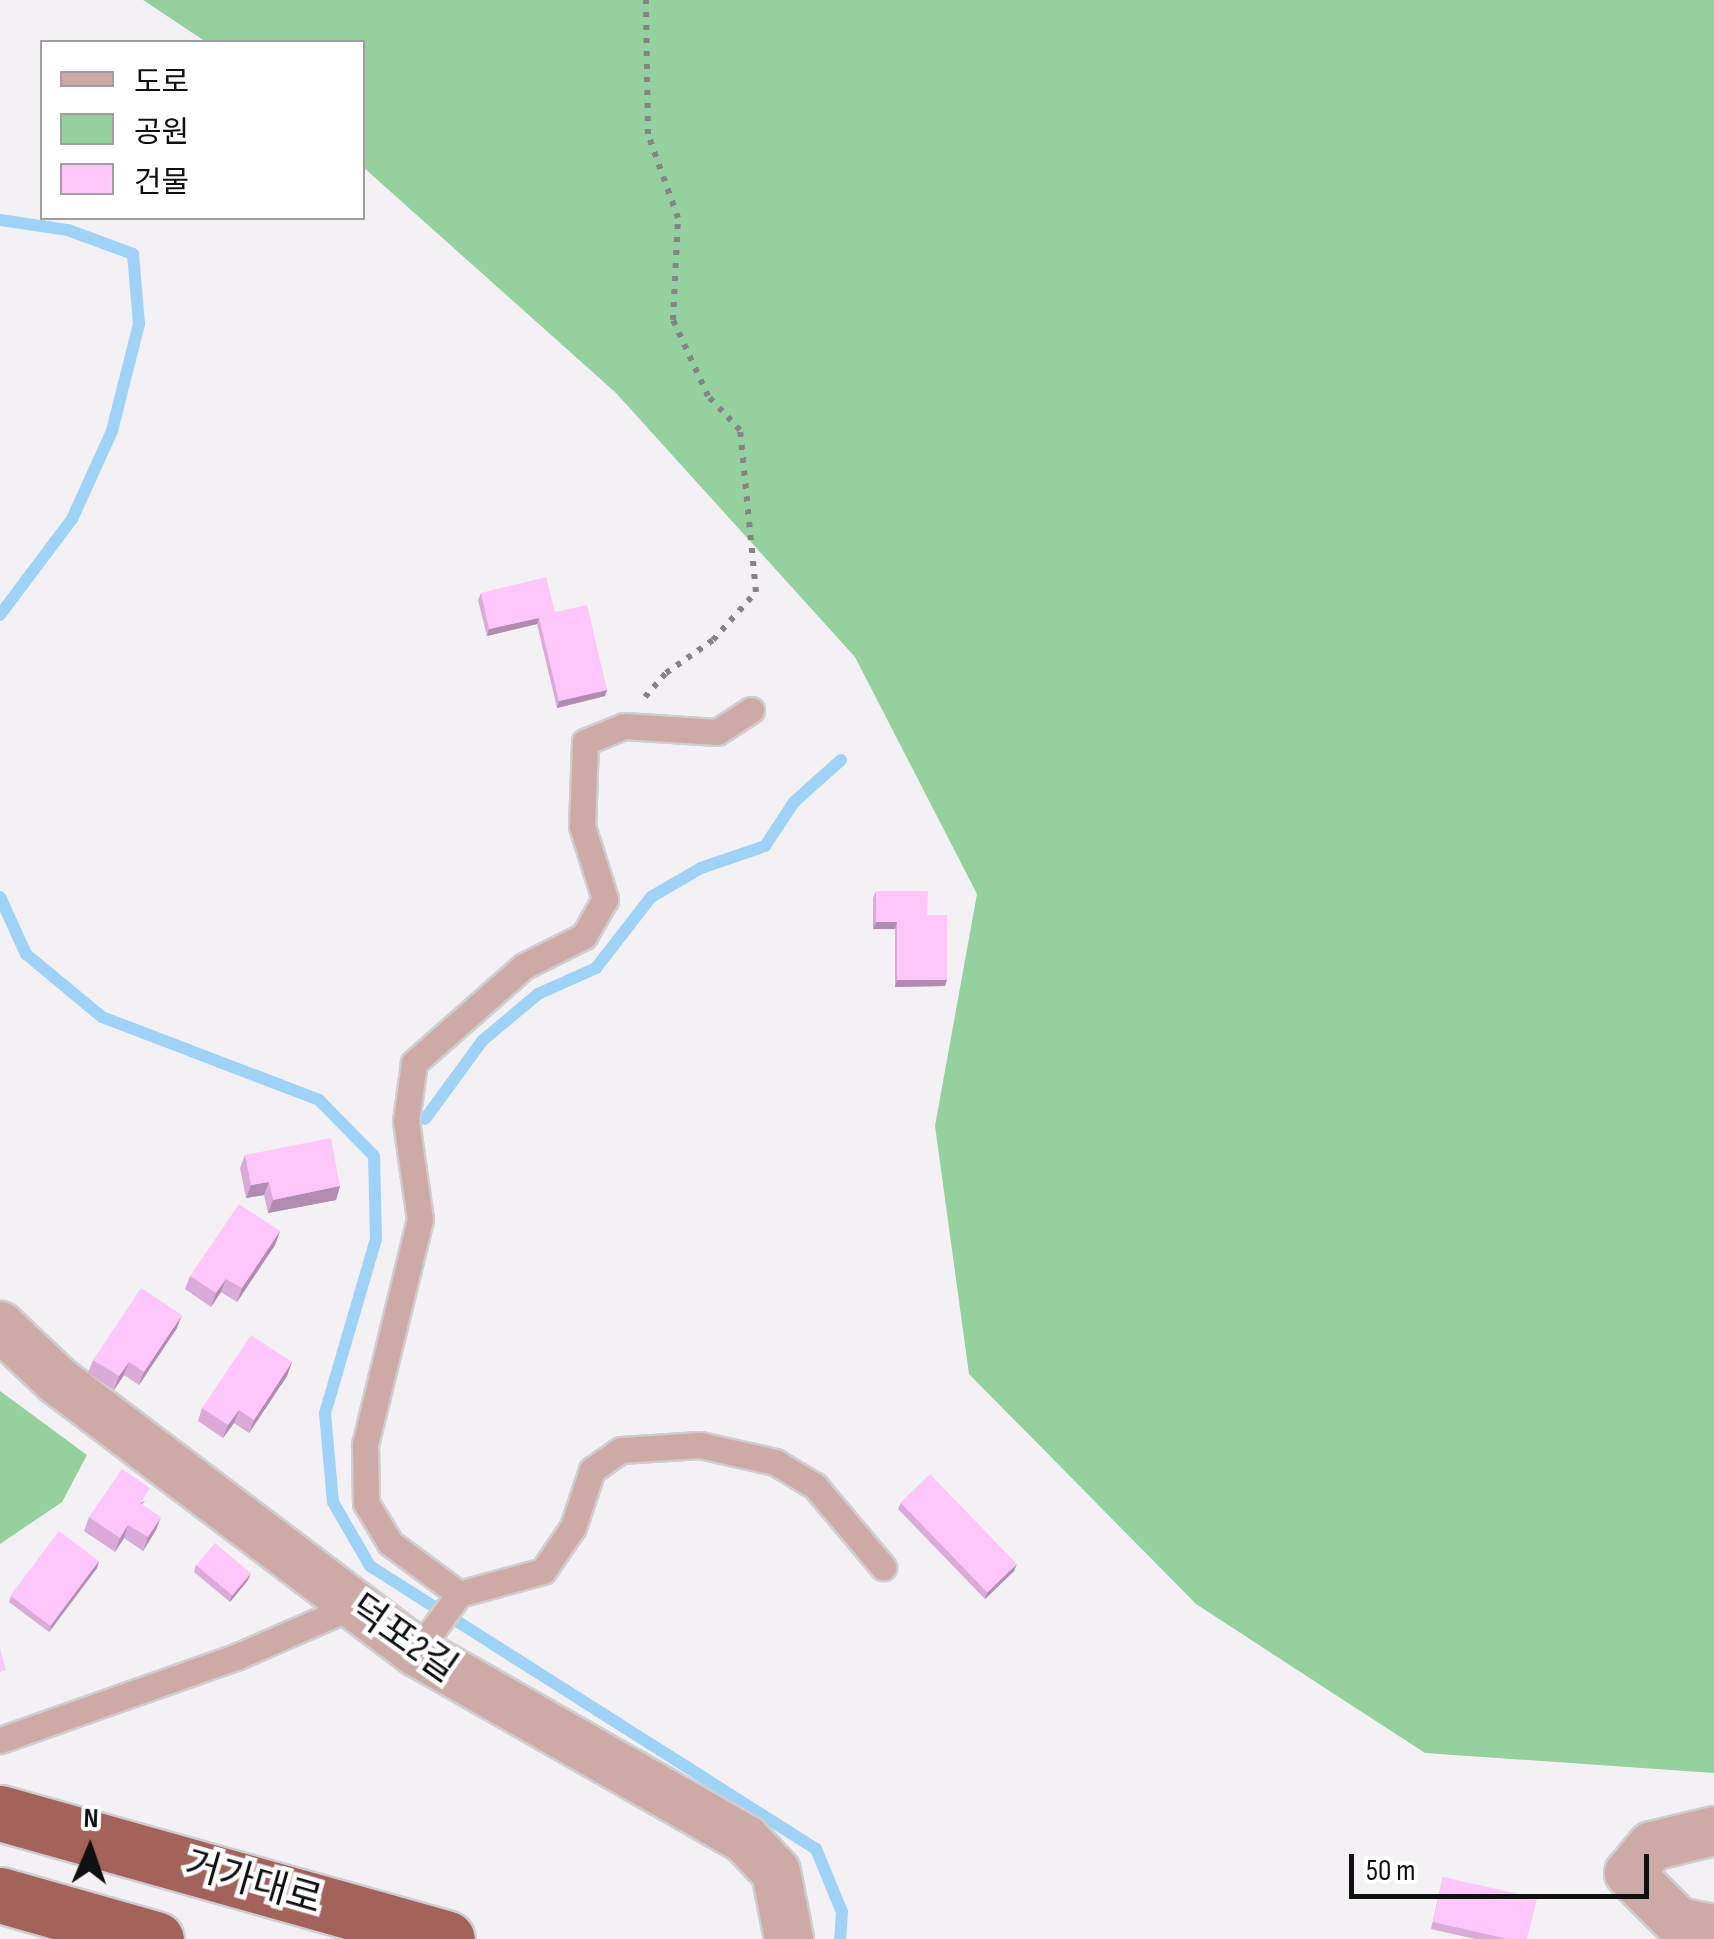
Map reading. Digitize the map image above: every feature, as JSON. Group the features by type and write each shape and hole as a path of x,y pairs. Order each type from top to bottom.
{"highway":[{"name":"거가대로","path":"0,1813 448,1939"},
{"path":"0,1896 156,1939"}],"street":[{"name":"덕포2길","path":"0,1326 57,1380 355,1605 745,1839 776,1872 789,1939"},
{"path":"1714,1831 1652,1846 1629,1873 1678,1922 1714,1929"}],"lane":[{"path":"456,1599 390,1542 366,1503 365,1445 420,1219 415,1158 406,1121 414,1063 524,966 584,936 605,899 582,826 585,742 624,726 717,732 751,710"},
{"path":"422,1644 456,1599 543,1571 574,1527 592,1470 621,1450 700,1444 775,1462 815,1486 883,1567"},
{"path":"0,1740 236,1657 355,1605"}],"path":[{"path":"624,726 666,673 713,640 756,592 740,430 708,396 673,320 678,218 648,134 646,0"}],"green space":[{"path":"143,0 1714,0 1714,1773 1425,1753 1196,1604 969,1374 935,1126 977,894 855,657 616,393 365,169 365,40 203,40"},
{"path":"0,1391 87,1455 62,1502 0,1544"}],"building":[{"path":"546,577 555,612 587,605 607,690 559,701 539,618 489,629 481,593"},
{"path":"876,891 928,891 927,915 947,915 947,980 897,980 897,922 876,922"},
{"path":"331,1138 340,1186 273,1200 269,1182 251,1185 245,1155"},
{"path":"239,1204 280,1231 242,1288 226,1279 216,1293 190,1276"},
{"path":"141,1288 182,1315 144,1372 129,1362 119,1376 93,1360"},
{"path":"251,1335 292,1362 254,1420 239,1410 228,1425 202,1408"},
{"path":"122,1469 150,1488 140,1503 161,1517 148,1537 128,1525 120,1538 89,1517"},
{"path":"930,1474 1017,1564 987,1592 901,1502"},
{"path":"59,1531 99,1561 50,1626 10,1596"},
{"path":"215,1543 251,1573 232,1595 196,1565"},
{"path":"0,1648 6,1670 0,1672"},
{"path":"1443,1877 1537,1898 1527,1939 1507,1939 1433,1922"}],"waterway":[{"path":"0,220 68,230 133,254 139,324 112,431 72,519 0,615"},
{"path":"425,1119 482,1041 538,994 596,968 651,897 701,868 765,846 794,802 841,760"},
{"path":"0,897 26,954 102,1017 319,1100 374,1156 376,1239 325,1413 333,1502 370,1566 816,1849 842,1912 840,1939"}]}
